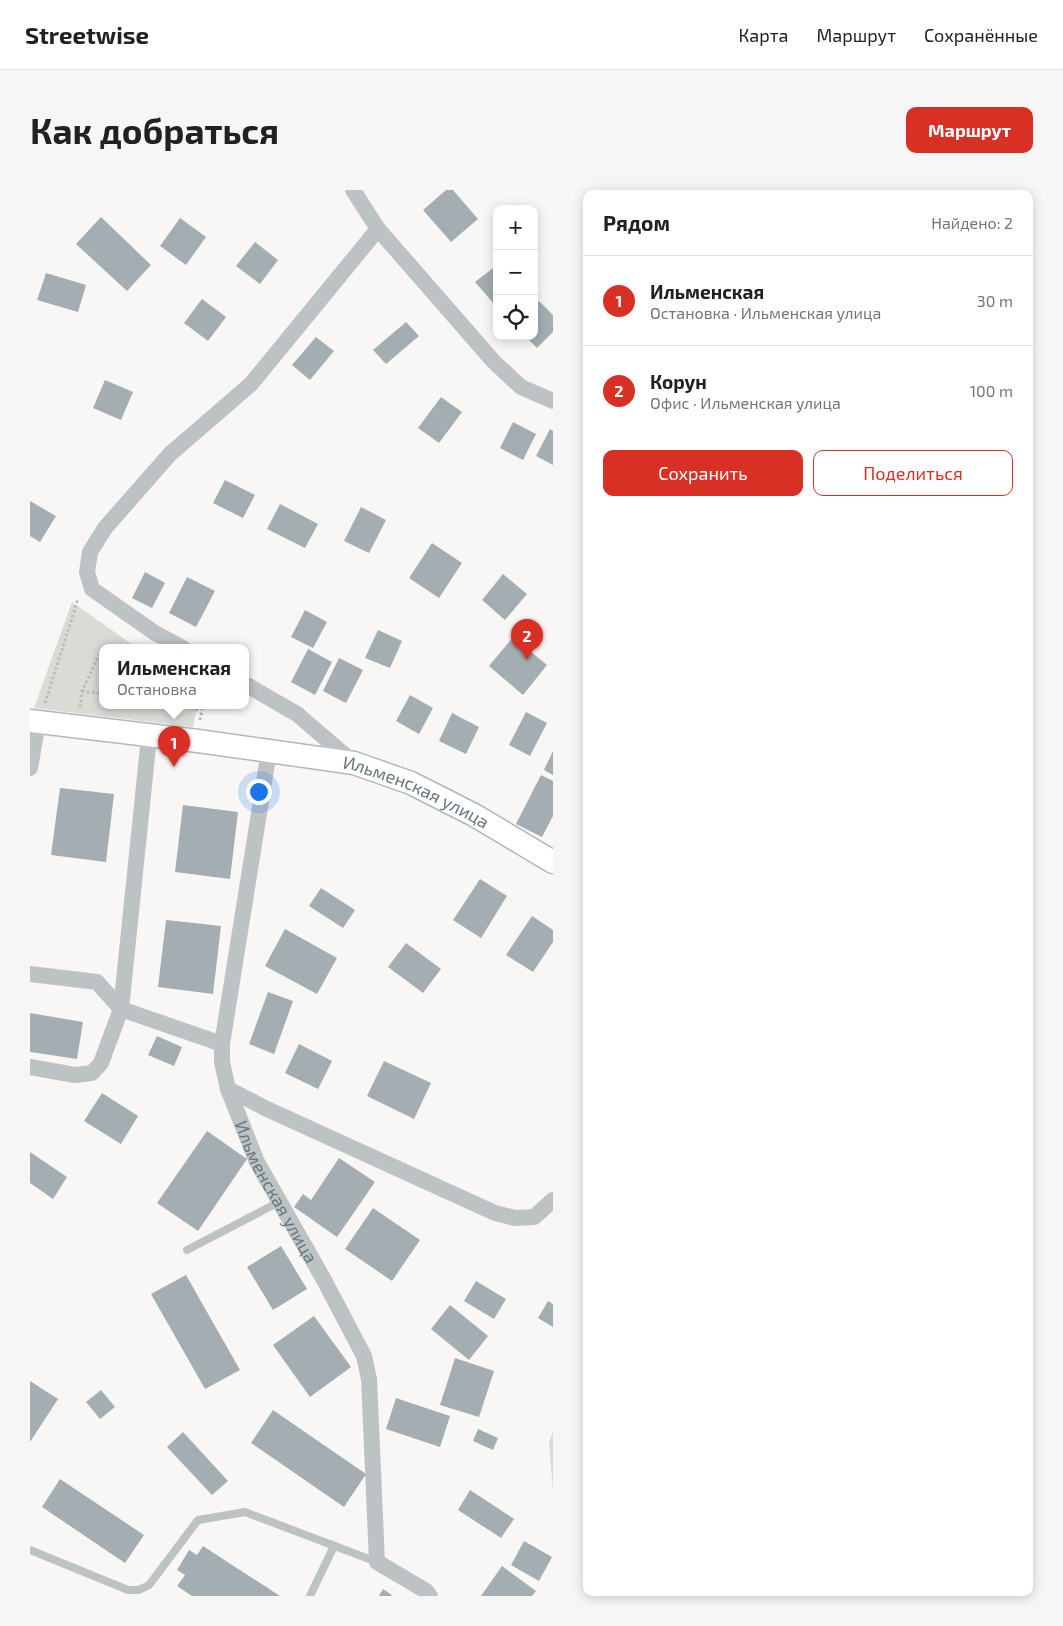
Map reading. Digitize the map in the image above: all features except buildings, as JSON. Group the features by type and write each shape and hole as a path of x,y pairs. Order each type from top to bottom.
{"main road":[{"name":"Ильменская улица","path":"34,722 354,763 411,783 474,815 553,862"}],"street":[{"path":"353,190 378,229 494,362 521,387 553,401"},
{"path":"176,644 155,633 92,589 87,572 90,552 105,528 170,454 251,384 378,229"},
{"path":"249,686 297,714 354,763"},
{"path":"30,768 34,722"},
{"path":"30,1067 75,1075 92,1073 101,1063 121,1009 149,736"},
{"name":"Ильменская улица","path":"269,751 222,1044 222,1062 228,1089 257,1162 324,1280 364,1356 369,1380 377,1562"},
{"path":"30,974 97,982 121,1009 222,1044"},
{"path":"228,1089 267,1109 495,1213 515,1218 534,1217 553,1200"},
{"path":"377,1562 426,1591 430,1596"}],"lane":[{"path":"187,1250 280,1202"},
{"path":"30,1550 128,1590 139,1590 149,1585 198,1520 245,1512 377,1562"},
{"path":"310,1596 334,1546"}],"path":[{"path":"34,722 87,572"},
{"path":"76,726 82,691 99,655"},
{"path":"82,691 99,693"},
{"path":"196,709 201,710"}],"shaded area":[{"path":"72,602 131,644 99,644 99,709 196,709 193,727 34,708"},
{"path":"553,1432 553,1492 549,1443"}],"place":[{"name":"Корун","path":"527,660"},
{"name":"Ильменская","path":"174,767"}]}
